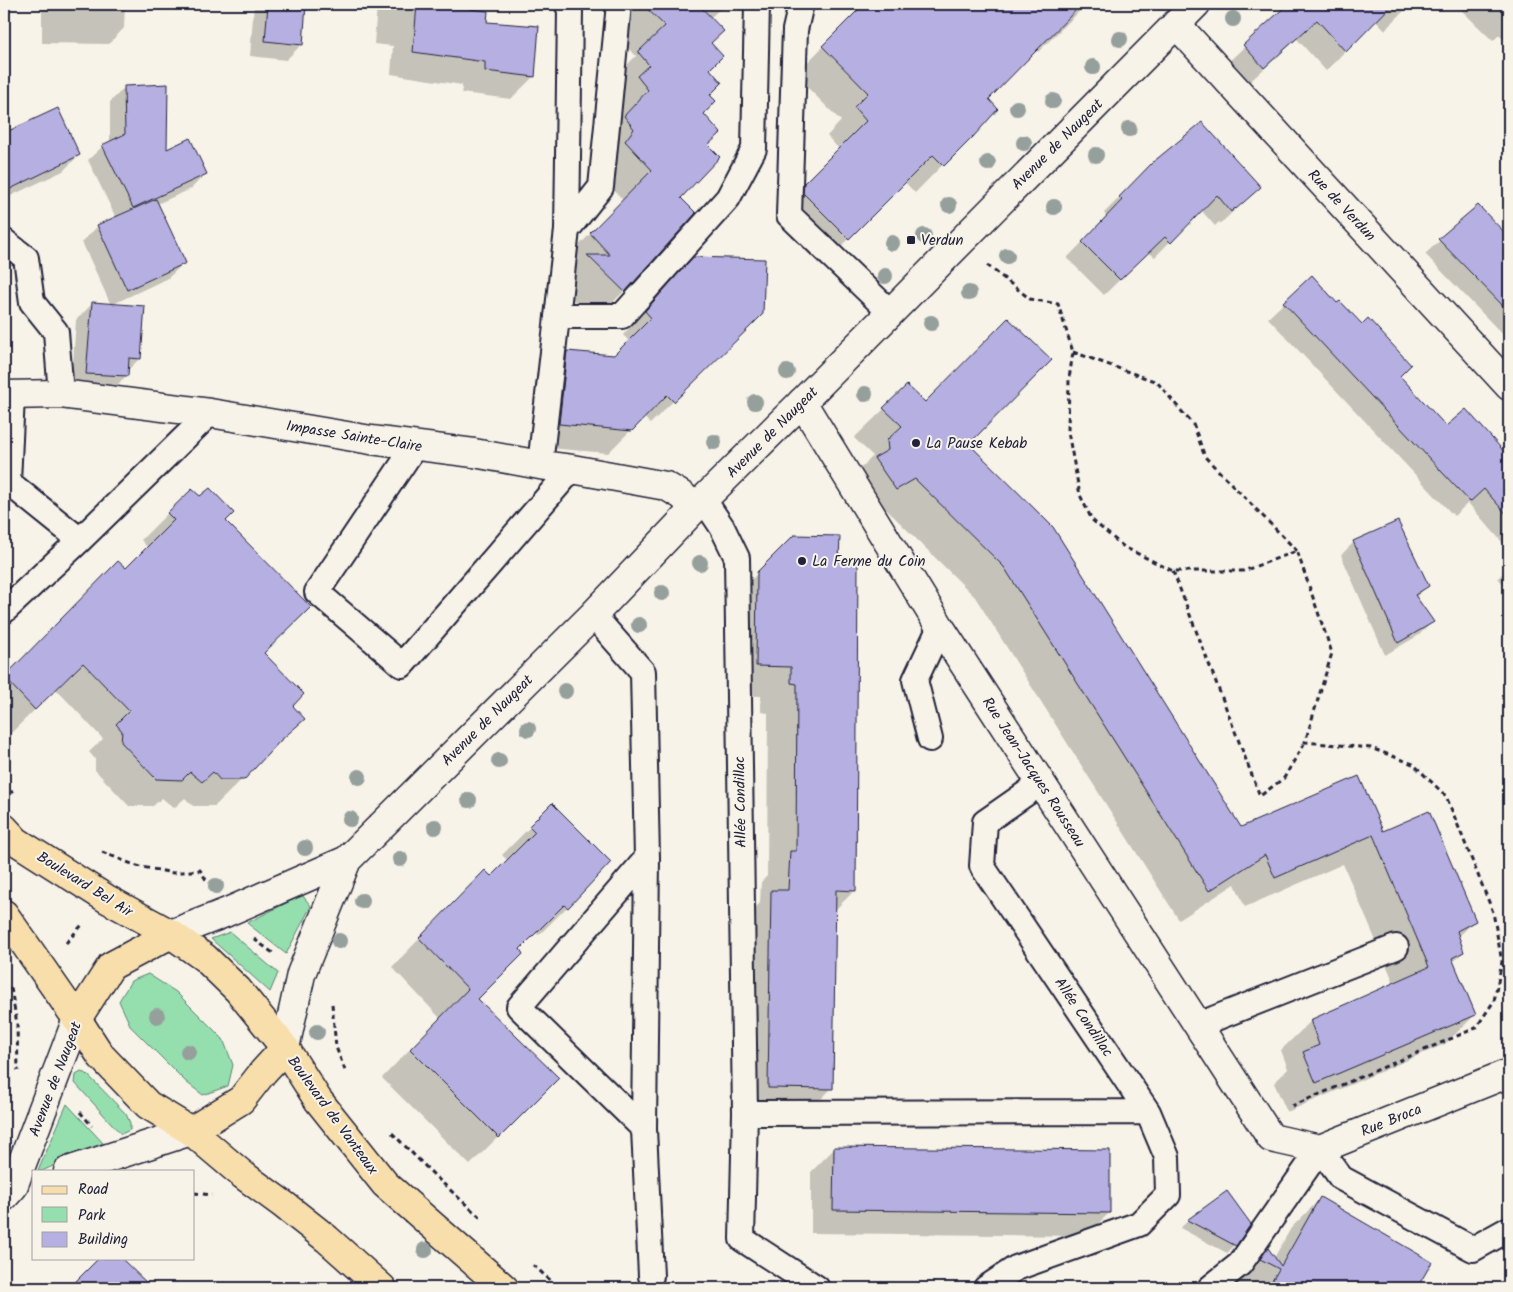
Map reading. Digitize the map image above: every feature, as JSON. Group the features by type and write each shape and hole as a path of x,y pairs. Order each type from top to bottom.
{"main road":[{"name":"Boulevard Bel Air","path":"4,828 16,841 107,899 171,934"},
{"path":"4,914 77,1019 100,1056 148,1105 191,1131 243,1175 327,1239 382,1288"},
{"name":"Avenue de Naugeat","path":"77,1019 111,966 171,934"},
{"name":"Boulevard de Vanteaux","path":"171,934 205,958 238,990 285,1048 318,1100 385,1184 504,1288"},
{"path":"191,1131 241,1100 285,1048"}],"street":[{"name":"Avenue de Naugeat","path":"171,934 348,860 1196,4"},
{"name":"Rue de Verdun","path":"1176,24 1509,386"},
{"name":"Impasse Sainte-Claire","path":"8,396 61,394 210,412 415,446 474,453 666,486 699,505"},
{"name":"Rue Jean-Jacques Rousseau","path":"802,402 940,627 1265,1129"},
{"name":"Avenue de Naugeat","path":"285,1048 301,974 348,860"},
{"name":"Avenue de Naugeat","path":"17,1188 77,1019"},
{"name":"Rue Broca","path":"1320,1149 1509,1073"},
{"path":"1265,1129 1320,1149"},
{"path":"71,1170 191,1131"}],"lane":[{"path":"540,465 567,230 570,10 567,4"},
{"path":"567,230 601,187 620,4"},
{"path":"557,316 622,316 728,198 754,149 757,4"},
{"path":"801,4 795,30 789,214 890,312"},
{"path":"4,241 26,258 32,302 56,332 61,394"},
{"path":"8,396 6,485 80,540"},
{"path":"4,611 80,540 210,412"},
{"path":"415,446 317,592 402,665 572,469"},
{"name":"Allée Condillac","path":"699,505 722,527 737,558 745,1113 742,1239 817,1288"},
{"path":"593,614 643,672 648,858 644,1129 651,1276"},
{"path":"930,739 915,680 940,627"},
{"name":"Allée Condillac","path":"986,1288 1016,1268 1139,1224 1168,1195 1167,1157 1148,1112 982,866 985,822 1041,783"},
{"path":"644,1129 519,1008 648,858"},
{"path":"1198,1025 1396,947"},
{"path":"745,1113 1148,1112"},
{"path":"1210,1288 1240,1264 1320,1149 1341,1178 1472,1249 1509,1229"}],"path":[{"path":"959,243 1030,299 1058,304 1073,352 1069,379 1068,432 1080,495 1092,520 1124,547 1173,571 1243,571 1297,551"},
{"path":"1073,352 1157,382 1194,426 1205,457 1297,551 1332,653 1305,742 1284,778 1260,796 1173,571"},
{"path":"1265,1129 1476,1028 1494,1001 1502,962 1493,912 1446,796 1413,764 1370,748 1305,742"},
{"path":"137,866 173,874 200,870"},
{"path":"332,995 336,1047 344,1071 349,1078"},
{"path":"388,1129 436,1177 487,1223"},
{"path":"195,1193 221,1197"},
{"path":"531,1263 559,1288"}],"shaded area":[{"path":"4,984 12,1082 4,1101"}],"green space":[{"path":"302,895 311,906 286,954 247,923"},
{"path":"230,932 278,973 270,992 211,939"},
{"path":"148,974 176,992 223,1039 233,1065 228,1086 203,1095 186,1082 131,1027 119,1001 131,981"},
{"path":"81,1072 87,1074 126,1114 130,1123 130,1130 121,1134 75,1083 76,1075"},
{"path":"67,1104 103,1143 44,1170 38,1170"}],"building":[{"path":"268,4 306,4 303,45 265,41"},
{"path":"417,4 469,4 469,9 488,11 487,22 539,26 535,77 485,71 485,62 413,52"},
{"path":"642,4 698,4 724,31 711,43 723,56 710,69 722,83 710,95 716,101 704,114 721,133 708,145 720,157 681,198 696,213 625,292 587,255 610,255 590,233 652,170 625,141 634,129 624,116 648,90 637,76 649,65 638,52 665,26"},
{"path":"864,4 1082,4 989,99 998,109 973,137 944,166 933,155 849,239 803,193 804,183 866,121 854,107 868,93 822,46"},
{"path":"1288,4 1393,4 1346,52 1317,20 1264,68 1243,45"},
{"path":"168,84 167,149 190,138 207,174 133,208 102,145 125,134 124,86"},
{"path":"58,108 80,155 4,192 4,133"},
{"path":"1202,122 1261,187 1231,212 1217,195 1171,243 1165,237 1120,280 1082,242 1122,200 1119,197 1153,162"},
{"path":"156,199 186,263 127,290 97,225"},
{"path":"1478,205 1509,237 1509,312 1438,239"},
{"path":"693,257 765,259 763,314 674,402 667,395 632,431 559,424 567,351 614,355 651,318 645,311"},
{"path":"1312,275 1337,303 1340,301 1362,324 1368,318 1411,365 1400,376 1446,426 1466,409 1509,457 1509,517 1484,489 1470,502 1283,302"},
{"path":"92,302 145,306 141,359 129,358 128,376 86,374"},
{"path":"1008,318 1052,360 969,444 1053,527 1241,827 1359,776 1383,831 1429,811 1476,921 1457,931 1464,952 1452,958 1476,1015 1316,1083 1303,1052 1319,1045 1310,1020 1429,967 1373,835 1275,878 1265,855 1209,891 1004,567 915,479 896,490 874,458 888,450 887,440 902,426 883,408 907,385 925,402"},
{"path":"210,488 234,513 226,521 311,607 264,653 304,694 293,706 305,719 280,741 244,780 220,780 213,772 202,782 190,772 182,780 156,779 121,742 122,731 116,724 129,711 83,663 35,710 4,677 118,561 126,568 174,520 167,513 192,489 200,496"},
{"path":"1398,521 1429,586 1415,595 1434,622 1398,643 1353,541"},
{"path":"794,535 840,536 839,561 858,563 856,891 836,890 833,1089 768,1088 771,890 788,890 790,851 796,851 797,684 791,683 791,667 756,666 757,572"},
{"path":"552,803 611,862 568,908 564,905 520,949 523,954 478,999 559,1078 499,1138 410,1049 468,989 419,938 485,870 491,876 535,832 529,826"},
{"path":"834,1147 1110,1150 1110,1213 833,1210"},
{"path":"1227,1191 1251,1224 1236,1246 1187,1220"},
{"path":"1320,1197 1432,1262 1417,1288 1268,1288 1279,1269 1260,1259 1268,1248 1281,1266"},
{"path":"97,1260 123,1260 152,1288 69,1288"}],"place":[{"name":"Verdun","path":"911,240"},
{"name":"La Pause Kebab","path":"916,443"},
{"name":"La Ferme du Coin","path":"802,561"}]}
